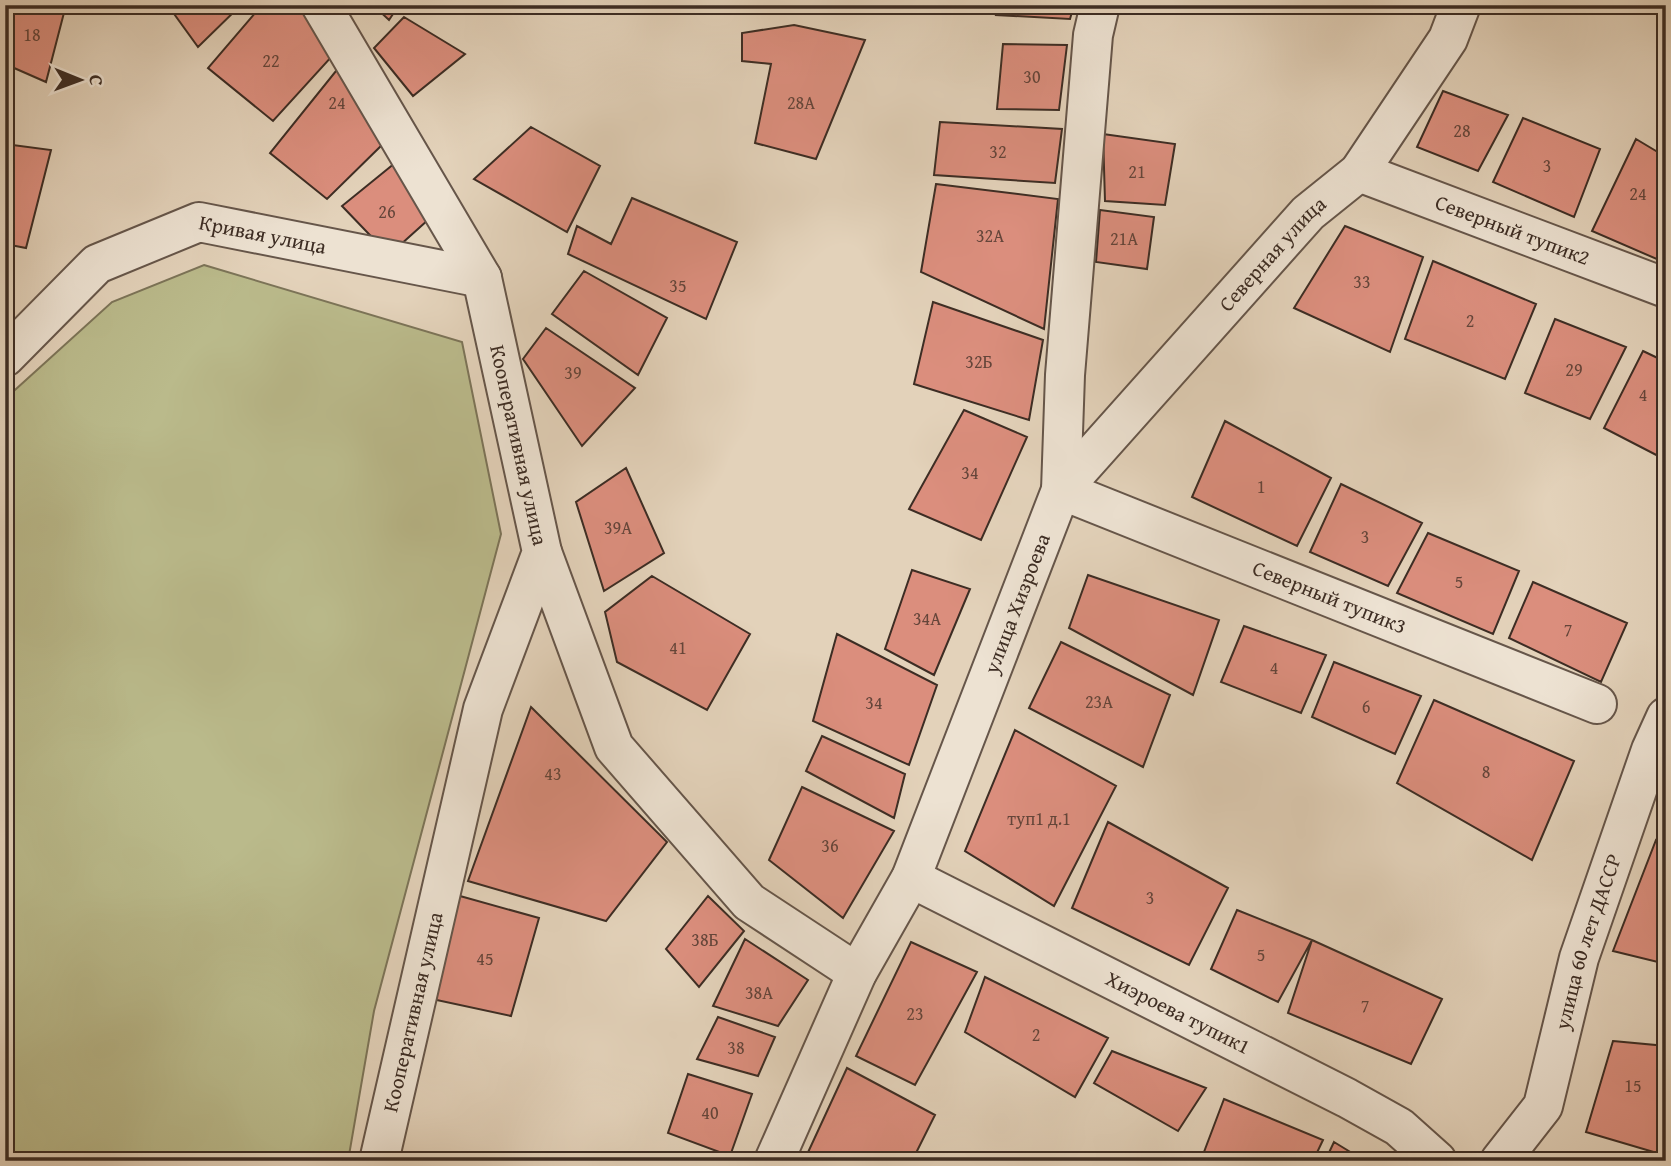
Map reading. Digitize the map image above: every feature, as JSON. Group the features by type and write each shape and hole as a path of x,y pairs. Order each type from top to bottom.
{"street":[{"name":"Кооперативная улица","path":"321,5 482,278 542,552 483,709 379,1161"},
{"name":"улица Хизроева","path":"774,1161 857,973 911,878 1060,490 1065,375 1093,35 1100,5"},
{"name":"Северная улица","path":"1060,490 1308,213 1359,172 1448,39 1461,5"},
{"name":"Северный тупик2","path":"1359,172 1666,288"},
{"name":"Кривая улица","path":"13,340 97,264 199,222 482,278"},
{"name":"Северный тупик3","path":"1060,490 1597,704"},
{"path":"542,552 614,747 750,902 857,973"},
{"name":"улица 60 лет ДАССР","path":"1500,1161 1542,1107 1579,958 1651,750 1666,717"},
{"name":"Хиэроева тупик1","path":"911,878 1347,1098 1399,1127 1437,1161"}],"green space":[{"path":"204,265 462,342 501,534 374,1011 348,1161 5,1161 5,399 112,302"}],"building":[{"path":"5,5 66,5 46,82 5,64"},
{"path":"177,5 241,5 198,47 172,11"},
{"path":"262,5 300,5 334,54 273,121 208,68"},
{"path":"373,5 399,5 389,20"},
{"path":"718,5 782,5 780,14 717,8"},
{"path":"999,5 1074,5 1070,19 996,15"},
{"path":"404,17 465,54 413,96 374,48"},
{"path":"794,25 865,40 816,159 755,143 771,64 742,61 742,33"},
{"path":"1003,44 1067,45 1059,110 997,109"},
{"path":"340,66 388,139 327,199 270,153"},
{"path":"1443,91 1508,115 1478,171 1417,147"},
{"path":"1523,118 1600,149 1574,217 1493,182"},
{"path":"940,122 1062,129 1055,183 934,175"},
{"path":"531,127 600,166 567,232 474,179"},
{"path":"1103,134 1175,144 1165,205 1105,201"},
{"path":"1636,139 1666,157 1666,263 1592,231"},
{"path":"5,144 51,150 26,248 5,244"},
{"path":"395,163 429,219 389,255 342,206"},
{"path":"936,184 1058,199 1044,329 921,272"},
{"path":"632,198 737,242 706,319 568,254 577,226 611,244"},
{"path":"1100,210 1154,217 1147,269 1096,262"},
{"path":"1345,226 1423,257 1390,352 1294,308"},
{"path":"1433,261 1536,304 1505,379 1405,339"},
{"path":"584,271 667,318 638,375 552,314"},
{"path":"933,302 1043,340 1029,420 914,384"},
{"path":"1555,319 1626,347 1590,419 1525,393"},
{"path":"546,328 635,388 582,446 523,359"},
{"path":"1643,351 1666,362 1666,460 1604,428"},
{"path":"964,410 1027,437 981,540 909,509"},
{"path":"1225,421 1331,478 1297,546 1192,497"},
{"path":"626,468 664,553 604,591 576,502"},
{"path":"1341,484 1422,523 1388,586 1310,552"},
{"path":"1428,533 1519,571 1493,634 1397,593"},
{"path":"912,570 970,589 934,675 885,649"},
{"path":"1088,575 1219,620 1193,695 1069,628"},
{"path":"652,576 750,634 707,710 617,662 605,612"},
{"path":"1533,582 1627,623 1601,682 1509,638"},
{"path":"1244,626 1326,655 1301,713 1221,682"},
{"path":"837,634 937,685 909,765 813,721"},
{"path":"1061,642 1170,695 1143,767 1029,708"},
{"path":"1334,662 1421,696 1395,754 1312,717"},
{"path":"1434,700 1574,761 1532,860 1397,783"},
{"path":"531,707 667,842 606,921 468,881"},
{"path":"1015,730 1116,786 1054,906 965,851"},
{"path":"822,736 905,774 894,818 806,771"},
{"path":"802,787 894,831 843,918 769,860"},
{"path":"1108,822 1228,888 1189,965 1072,908"},
{"path":"1656,840 1666,846 1666,964 1613,951"},
{"path":"460,896 539,918 511,1016 432,999"},
{"path":"708,896 744,931 699,987 666,949"},
{"path":"1237,910 1312,940 1278,1002 1211,969"},
{"path":"745,939 808,980 778,1026 713,1006"},
{"path":"1312,940 1442,999 1411,1064 1288,1013"},
{"path":"911,942 977,972 915,1085 856,1056"},
{"path":"985,977 1108,1038 1075,1097 965,1032"},
{"path":"718,1017 775,1037 758,1076 697,1059"},
{"path":"1613,1041 1666,1046 1666,1125 1657,1153 1586,1132"},
{"path":"1112,1051 1206,1088 1178,1131 1094,1083"},
{"path":"847,1068 935,1115 912,1161 804,1161"},
{"path":"688,1074 752,1094 730,1156 668,1133"},
{"path":"1224,1099 1323,1140 1313,1161 1220,1161 1204,1152"},
{"path":"1334,1142 1365,1161 1325,1161"}]}
